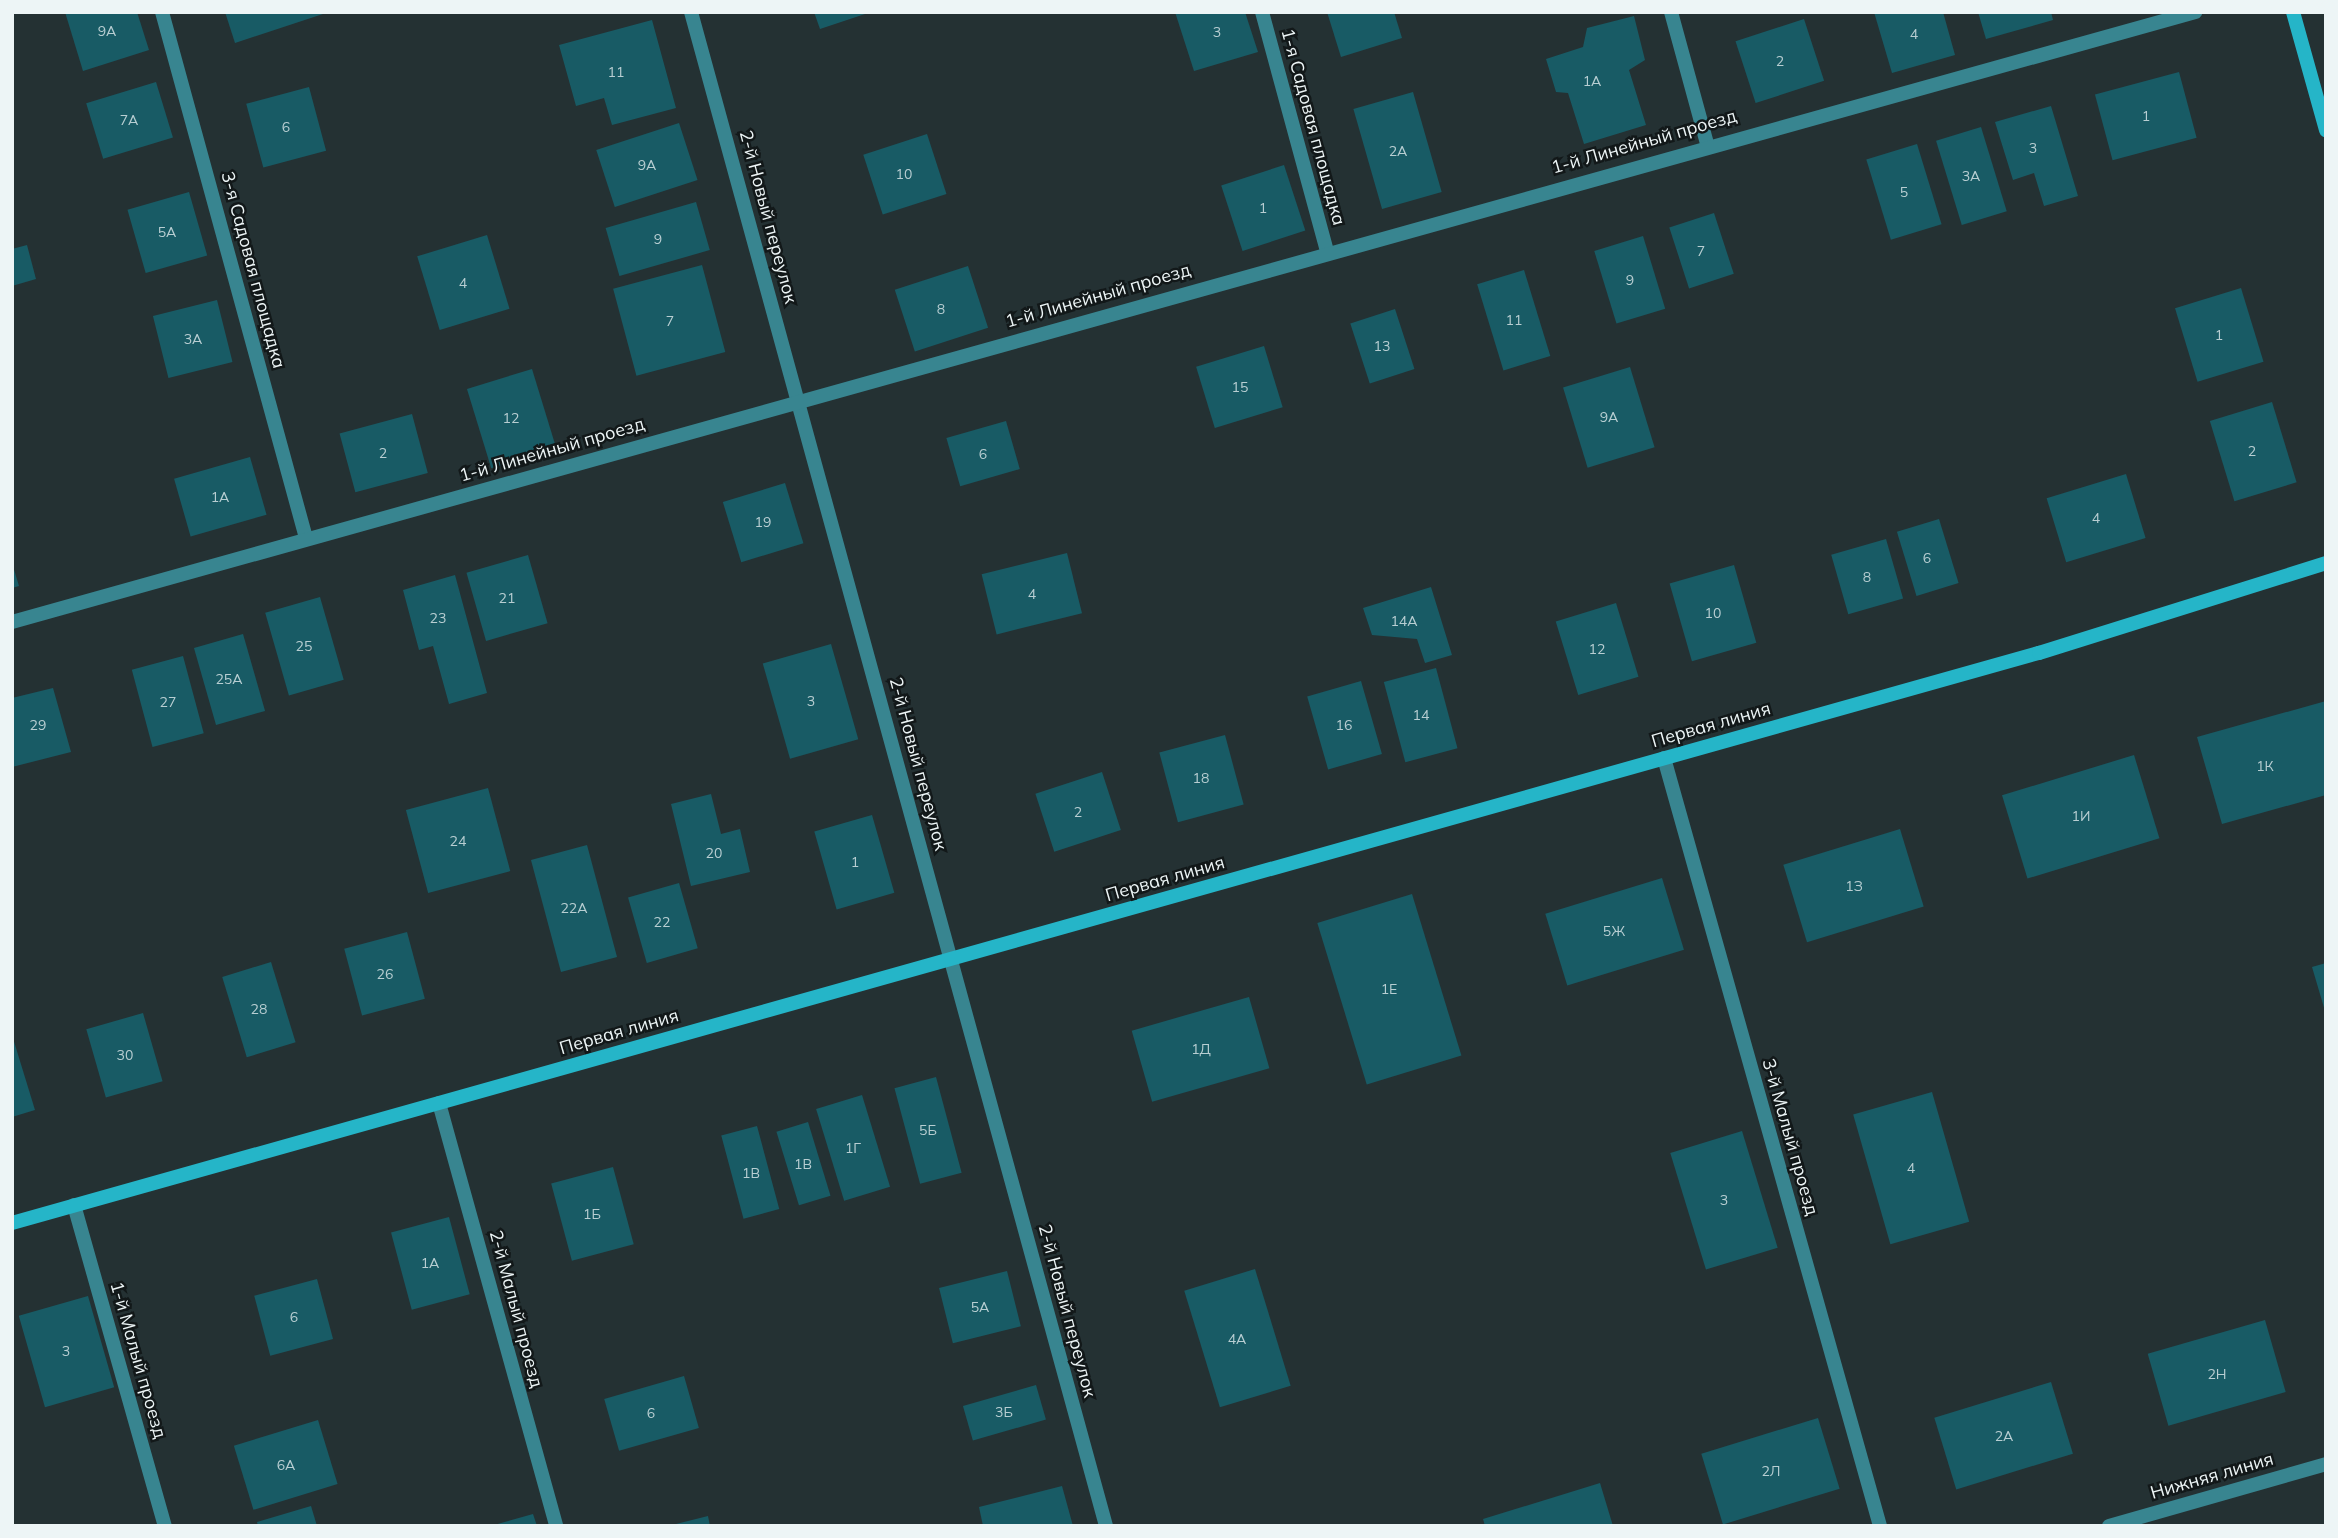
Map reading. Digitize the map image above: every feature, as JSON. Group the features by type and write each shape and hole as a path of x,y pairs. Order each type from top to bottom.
{"main road":[{"path":"2293,12 2326,130"},
{"name":"Первая линия","path":"12,1223 2039,653 2326,563"}],"street":[{"name":"3-я Садовая площадка","path":"162,12 306,538"},
{"name":"2-й Новый переулок","path":"691,12 1106,1526"},
{"name":"1-я Садовая площадка","path":"1262,12 1327,252"},
{"path":"1671,12 1707,144"},
{"name":"1-й Линейный проезд","path":"12,622 1707,144 2195,12"},
{"name":"3-й Малый проезд","path":"1664,758 1880,1526"},
{"name":"2-й Малый проезд","path":"439,1102 556,1526"},
{"name":"1-й Малый проезд","path":"74,1205 165,1526"},
{"name":"Нижняя линия","path":"2109,1526 2326,1464"}],"building":[{"path":"65,12 137,12 149,50 83,71"},
{"path":"225,12 326,12 326,13 235,43"},
{"path":"814,12 868,12 868,13 820,29"},
{"path":"1175,12 1245,12 1258,52 1194,71"},
{"path":"1327,12 1394,12 1402,38 1341,57"},
{"path":"1874,12 1943,12 1955,55 1892,73"},
{"path":"1978,12 2051,12 2053,20 1986,39"},
{"path":"1634,16 1645,60 1629,70 1646,125 1584,144 1568,93 1556,92 1546,59 1583,47 1587,28"},
{"path":"1804,19 1824,81 1756,103 1736,41"},
{"path":"652,20 676,108 612,125 604,98 576,106 559,45"},
{"path":"2179,72 2197,138 2113,160 2095,95"},
{"path":"156,82 173,137 103,159 86,103"},
{"path":"309,87 326,151 263,168 246,104"},
{"path":"1413,92 1442,192 1382,209 1353,109"},
{"path":"2051,106 2078,196 2044,206 2034,173 2013,180 1995,122"},
{"path":"679,123 698,180 615,207 596,150"},
{"path":"1981,127 2007,211 1962,225 1936,141"},
{"path":"927,134 946,194 883,215 863,155"},
{"path":"1917,144 1942,224 1891,240 1866,159"},
{"path":"1284,165 1305,231 1243,251 1221,185"},
{"path":"189,192 207,255 146,273 127,210"},
{"path":"696,202 710,250 619,276 606,228"},
{"path":"1714,213 1734,274 1689,288 1669,228"},
{"path":"487,235 510,309 440,330 417,256"},
{"path":"1643,236 1665,309 1616,324 1594,251"},
{"path":"27,245 36,279 12,286 12,249"},
{"path":"702,265 725,352 636,376 613,289"},
{"path":"968,266 988,328 915,352 895,290"},
{"path":"1524,270 1550,356 1503,370 1477,284"},
{"path":"2241,288 2264,362 2198,382 2175,308"},
{"path":"217,300 232,362 168,378 153,316"},
{"path":"1395,309 1414,369 1370,383 1350,324"},
{"path":"1264,346 1283,407 1215,428 1196,367"},
{"path":"1630,367 1655,447 1588,468 1563,387"},
{"path":"532,369 556,448 491,468 467,389"},
{"path":"2272,402 2297,482 2234,501 2210,421"},
{"path":"412,414 428,473 355,492 340,433"},
{"path":"1006,421 1020,469 960,486 946,438"},
{"path":"250,457 267,515 191,536 174,479"},
{"path":"2126,474 2146,538 2066,562 2047,498"},
{"path":"785,483 803,543 741,562 723,502"},
{"path":"1939,519 1959,583 1917,596 1897,532"},
{"path":"1886,539 1903,599 1848,614 1831,555"},
{"path":"1067,553 1082,613 997,634 982,574"},
{"path":"528,555 548,623 486,641 466,573"},
{"path":"12,563 19,586 12,588"},
{"path":"1734,565 1756,643 1692,661 1670,583"},
{"path":"455,575 487,693 449,704 433,646 419,650 403,590"},
{"path":"1431,587 1452,655 1425,663 1417,639 1372,635 1363,608"},
{"path":"320,597 344,680 289,695 265,613"},
{"path":"1616,603 1639,677 1578,695 1556,621"},
{"path":"243,634 265,711 216,725 194,648"},
{"path":"831,644 858,739 790,759 763,664"},
{"path":"183,656 204,733 153,747 132,670"},
{"path":"1436,668 1457,748 1405,762 1384,682"},
{"path":"1361,681 1382,754 1328,769 1307,696"},
{"path":"53,688 71,752 12,767 12,698"},
{"path":"2326,701 2326,795 2222,824 2197,737"},
{"path":"1225,735 1244,805 1178,822 1159,753"},
{"path":"2134,755 2159,838 2027,879 2002,795"},
{"path":"1102,772 1121,830 1054,852 1035,794"},
{"path":"488,788 510,871 428,893 406,810"},
{"path":"711,794 721,834 740,829 750,872 691,886 671,804"},
{"path":"872,815 894,893 837,909 814,832"},
{"path":"1900,829 1924,906 1807,942 1783,865"},
{"path":"587,845 617,957 561,972 531,860"},
{"path":"1662,878 1684,950 1567,985 1545,914"},
{"path":"679,883 698,948 647,963 628,898"},
{"path":"1412,894 1461,1056 1367,1085 1317,923"},
{"path":"407,932 425,999 362,1015 344,949"},
{"path":"271,962 296,1042 247,1057 222,977"},
{"path":"2326,963 2326,1010 2325,1011 2312,967"},
{"path":"1249,997 1269,1068 1152,1102 1132,1031"},
{"path":"143,1013 163,1081 106,1098 86,1029"},
{"path":"12,1035 35,1110 12,1117"},
{"path":"936,1077 962,1173 920,1184 894,1088"},
{"path":"1932,1092 1969,1222 1890,1244 1853,1115"},
{"path":"862,1095 890,1187 844,1201 816,1109"},
{"path":"808,1122 831,1196 799,1205 776,1132"},
{"path":"757,1126 779,1209 744,1219 721,1136"},
{"path":"1742,1131 1778,1248 1706,1270 1670,1153"},
{"path":"613,1167 634,1244 572,1261 551,1184"},
{"path":"449,1217 470,1294 412,1310 391,1233"},
{"path":"1255,1269 1291,1386 1220,1407 1184,1291"},
{"path":"1007,1271 1021,1326 953,1343 939,1288"},
{"path":"317,1279 333,1339 270,1356 254,1296"},
{"path":"88,1296 114,1387 45,1407 19,1316"},
{"path":"2265,1320 2286,1392 2168,1426 2148,1354"},
{"path":"684,1376 699,1428 619,1451 604,1399"},
{"path":"2051,1382 2073,1454 1956,1489 1934,1418"},
{"path":"1036,1385 1046,1420 973,1441 963,1406"},
{"path":"1818,1418 1840,1489 1723,1524 1701,1454"},
{"path":"318,1420 338,1484 253,1510 234,1446"},
{"path":"1600,1483 1613,1526 1485,1526 1483,1519"},
{"path":"1062,1486 1073,1526 983,1526 979,1507"},
{"path":"311,1506 317,1526 258,1526 257,1522"},
{"path":"533,1514 537,1526 494,1526 494,1525"},
{"path":"708,1516 710,1526 672,1526 672,1525"}]}
